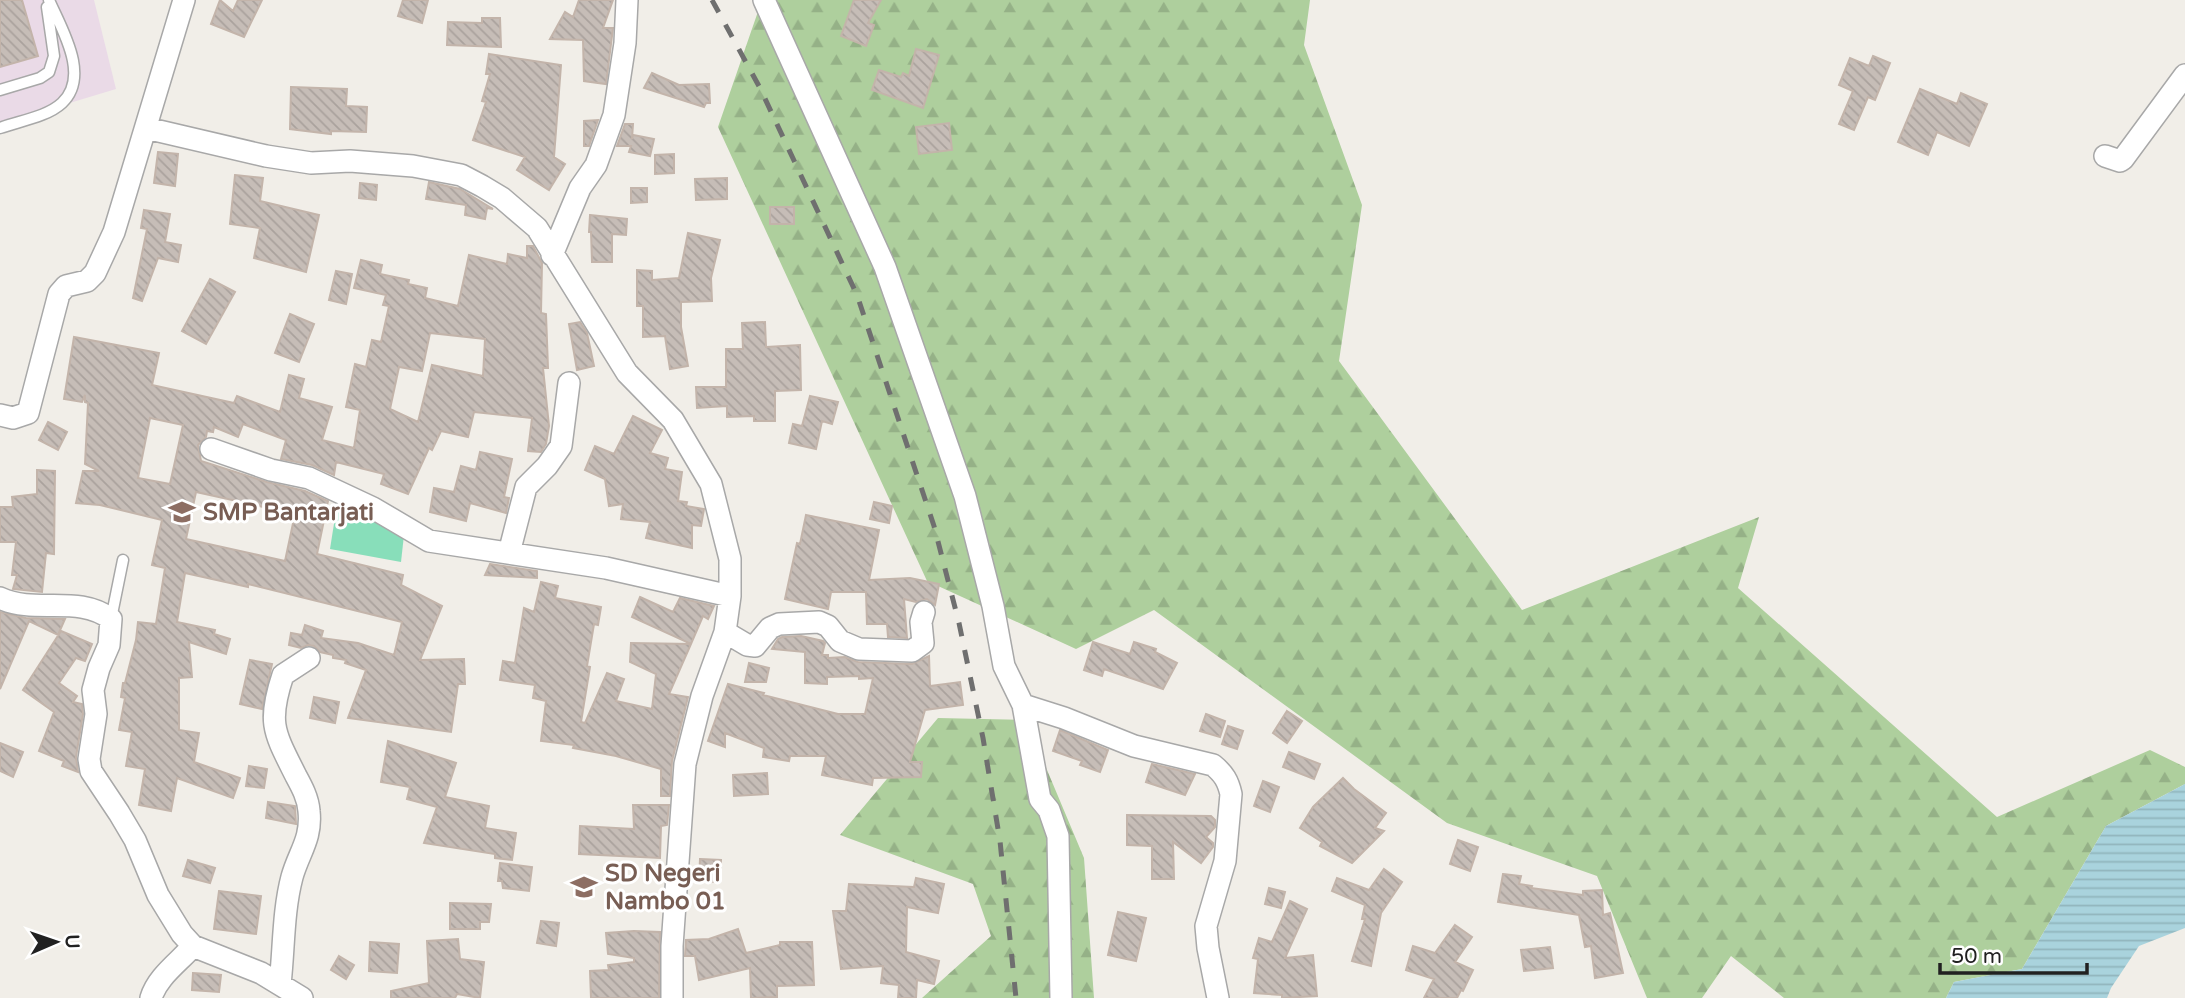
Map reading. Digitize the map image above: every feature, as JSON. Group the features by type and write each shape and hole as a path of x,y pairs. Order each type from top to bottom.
{"street":[{"path":"0,415 13,418 28,413 58,293 66,286 87,281 95,273 114,232 184,0"},
{"path":"552,255 580,188 596,165 614,115 625,43 627,0"},
{"path":"764,0 886,267 965,496 993,606 1004,666 1023,705 1040,799 1049,810 1058,836 1061,998"},
{"path":"2105,156 2120,161 2123,159 2185,75"},
{"path":"146,128 266,156 312,163 382,163 461,176 482,186 517,210 537,228 627,373 673,420 711,484 730,559 730,596 725,632 702,696 685,764 672,946 672,998"},
{"path":"509,552 526,487 547,466 561,446 569,383"},
{"path":"211,449 271,470 309,478 373,508 429,541 606,568 730,596"},
{"path":"0,598 37,607 59,604 84,608 103,612 111,619 109,645 93,690 96,714 89,759 91,771 135,840 158,895 182,934 193,946 261,973 302,998"},
{"path":"725,632 747,645 755,646 770,628 779,624 819,622 828,626 840,641 859,649 912,651 923,643 921,622 924,612"},
{"path":"280,984 293,876 309,830 309,809 306,793 279,742 273,719 274,703 283,675 309,658"},
{"path":"1023,705 1065,718 1134,746 1213,765 1223,773 1231,794 1225,861 1206,926 1218,998"},
{"path":"151,998 154,989 166,974 193,946"}],"lane":[{"path":"0,90 40,78 49,72 53,47 48,0"},
{"path":"0,128 53,109 62,104 70,93 75,73 72,53 48,0"},
{"path":"111,619 123,559"}],"shaded area":[{"path":"0,0 94,0 116,89 0,124"}],"green space":[{"path":"762,0 1310,0 1304,45 1362,205 1339,361 1522,610 1759,517 1738,588 1997,817 2150,750 2185,767 2185,784 2106,826 2022,969 1954,982 1946,998 1784,998 1731,956 1702,998 1647,998 1597,876 1447,823 1154,610 1076,649 927,581 718,127"},
{"path":"336,511 405,526 401,562 330,549"},
{"path":"938,718 1026,720 1084,858 1094,998 922,998 991,936 973,884 840,835"}],"water":[{"path":"2185,784 2185,928 2139,946 2107,998 1946,998 1954,982 2022,969 2106,826"}],"building":[{"path":"0,0 22,0 38,56 0,67"},
{"path":"220,0 233,11 238,0 262,0 244,37 211,24"},
{"path":"403,0 428,0 422,23 398,16"},
{"path":"579,0 613,0 603,28 613,28 606,84 584,81 583,40 550,39 565,12 573,17"},
{"path":"854,0 881,0 868,23 874,25 866,46 841,36"},
{"path":"482,18 500,18 501,47 447,45 448,22 482,23"},
{"path":"916,49 939,55 923,108 872,90 879,70 901,77 903,73 909,76"},
{"path":"489,54 561,65 554,157 565,164 549,190 517,170 525,157 473,140 486,102 482,101 490,74 486,74"},
{"path":"1873,56 1890,63 1875,100 1868,97 1854,130 1839,124 1853,91 1839,85 1850,58 1869,66"},
{"path":"652,73 679,85 709,84 710,103 706,103 704,107 644,88"},
{"path":"291,87 347,89 346,106 367,107 366,132 331,131 331,134 290,129"},
{"path":"1920,89 1957,104 1961,93 1987,104 1969,146 1937,132 1928,155 1898,142"},
{"path":"598,120 589,146 584,146 584,121"},
{"path":"949,123 952,150 919,154 916,127"},
{"path":"625,124 633,124 632,139 633,135 654,139 650,156 629,152 631,146 617,146"},
{"path":"158,152 178,154 175,186 154,183"},
{"path":"674,154 674,173 655,174 655,155"},
{"path":"235,175 263,178 260,201 319,215 306,272 254,258 260,228 230,224"},
{"path":"727,178 727,199 696,200 695,179"},
{"path":"429,182 460,189 493,209 487,208 485,219 465,215 466,205 426,199"},
{"path":"360,183 377,185 376,200 359,198"},
{"path":"631,188 647,188 647,202 631,203"},
{"path":"770,207 794,207 794,224 770,224"},
{"path":"144,210 170,214 165,242 181,245 178,262 158,258 142,301 133,298 147,229 141,228"},
{"path":"590,215 627,219 626,235 612,234 612,262 592,262"},
{"path":"688,233 720,240 711,278 712,301 681,302 681,327 688,366 670,369 665,336 643,337 643,306 637,306 637,270 652,271 652,280 679,278"},
{"path":"527,246 533,246 542,263 541,313 546,314 548,368 543,368 549,426 546,444 541,452 528,451 532,418 474,412 468,437 441,431 432,450 429,448 408,494 381,484 384,474 336,462 334,475 312,465 281,459 286,440 243,424 238,437 214,427 213,432 207,431 206,437 198,445 201,461 305,491 328,501 317,554 403,575 401,585 442,606 420,660 464,659 465,684 458,684 451,732 348,718 366,670 320,652 314,646 301,648 289,645 291,633 302,635 305,625 323,631 321,638 358,643 394,655 402,622 248,584 248,587 185,573 177,622 215,630 214,634 230,639 226,654 189,642 192,677 179,678 179,730 199,733 194,762 240,778 233,798 177,778 171,811 139,805 145,769 126,766 132,732 119,730 125,698 121,697 138,622 156,624 165,568 152,565 162,520 100,505 76,503 83,471 99,471 85,464 88,403 85,402 85,395 82,402 64,399 74,337 159,353 152,385 234,403 237,396 280,412 289,375 304,379 299,398 332,407 322,440 354,448 360,410 346,407 355,364 366,367 372,340 381,342 389,306 383,305 386,295 354,288 361,260 382,265 380,274 409,280 408,284 427,288 425,298 458,306 469,255 507,264 508,254 527,258","holes":["430,333 485,339 483,376 432,365 418,422 390,409 399,367 422,371","150,418 183,425 170,484 138,478","196,492 295,514 285,561 186,539"]},
{"path":"336,271 352,274 346,304 329,300"},
{"path":"210,279 235,292 206,344 182,331"},
{"path":"290,314 314,324 299,362 275,353"},
{"path":"580,322 587,333 594,366 577,370 569,324"},
{"path":"765,322 766,347 800,345 801,390 775,391 775,421 754,421 754,416 727,417 727,406 697,408 696,387 726,387 726,349 743,349 742,323"},
{"path":"810,396 838,402 832,424 822,421 816,449 789,443 793,424 802,426"},
{"path":"633,416 662,430 650,453 668,458 665,469 682,472 678,501 687,502 686,506 704,509 701,526 692,525 692,548 646,538 650,522 621,519 623,504 609,506 605,479 585,470 595,446 614,454"},
{"path":"48,422 67,432 58,450 39,440"},
{"path":"480,452 512,459 504,497 509,498 506,513 470,503 466,521 430,512 434,488 454,492 461,466 476,470"},
{"path":"37,470 55,471 54,554 46,553 42,592 13,589 17,575 12,575 16,542 0,542 0,507 13,507 12,497 37,494"},
{"path":"874,502 892,506 889,523 870,519"},
{"path":"806,515 879,530 869,580 910,578 939,584 935,605 927,599 916,602 904,599 907,638 888,637 887,624 867,624 866,592 831,592 828,609 785,599"},
{"path":"490,564 537,571 537,578 485,575"},
{"path":"541,582 558,586 555,598 601,607 598,625 594,624 581,722 585,723 607,673 624,679 616,701 652,709 656,674 630,662 631,643 691,644 669,694 688,697 672,761 670,796 661,796 661,769 616,756 573,748 574,745 541,741 546,701 533,698 535,685 500,680 503,661 515,663 524,608 534,612"},
{"path":"640,597 673,612 680,598 714,606 708,619 703,616 691,644 632,617"},
{"path":"0,612 26,618 65,619 58,635 29,621 0,689"},
{"path":"61,631 92,644 85,661 76,658 59,683 77,696 73,702 82,704 83,714 76,757 78,772 62,766 64,761 39,751 54,712 23,690"},
{"path":"801,636 823,641 825,643 822,655 828,655 828,658 845,657 858,662 912,664 929,656 930,686 960,682 963,705 925,710 910,762 922,762 921,777 873,778 872,785 822,775 826,756 790,756 789,761 763,757 764,748 725,733 725,747 708,741 728,684 838,714 865,714 873,678 827,677 827,684 805,683 805,652 772,649 782,637"},
{"path":"1093,642 1130,654 1134,642 1156,649 1155,652 1177,663 1163,689 1104,669 1102,676 1084,670"},
{"path":"250,660 272,664 262,709 240,704"},
{"path":"749,663 769,668 766,682 745,682"},
{"path":"314,697 339,702 335,723 310,718"},
{"path":"1287,711 1302,721 1287,743 1273,733"},
{"path":"1206,714 1225,721 1220,737 1200,731"},
{"path":"1228,726 1243,731 1237,749 1222,744"},
{"path":"1060,730 1108,750 1100,772 1080,765 1082,761 1053,751"},
{"path":"388,741 456,763 445,797 489,806 485,828 516,833 512,860 495,858 495,854 424,843 437,807 407,799 410,787 381,782"},
{"path":"0,743 23,752 13,777 0,771"},
{"path":"1289,752 1320,764 1314,779 1283,767"},
{"path":"1152,764 1195,774 1185,795 1146,782"},
{"path":"249,766 267,769 264,788 246,786"},
{"path":"767,773 768,794 734,796 733,775"},
{"path":"1343,778 1386,813 1375,828 1384,831 1352,863 1320,846 1322,842 1300,828 1313,807"},
{"path":"1263,781 1279,787 1270,812 1254,806"},
{"path":"268,802 295,806 296,824 266,818"},
{"path":"633,805 669,805 667,825 661,826 660,858 579,854 580,826 634,829"},
{"path":"1127,815 1211,816 1215,820 1215,827 1206,837 1213,843 1213,847 1201,863 1173,842 1174,879 1152,879 1152,846 1127,845"},
{"path":"1458,840 1478,847 1470,871 1450,864"},
{"path":"700,859 721,860 720,882 699,881"},
{"path":"188,860 215,868 210,883 183,876"},
{"path":"500,863 532,867 529,891 503,888 502,881 498,881"},
{"path":"1384,869 1402,882 1381,913 1371,966 1352,961 1365,919 1362,919 1365,905 1332,891 1337,878 1369,890"},
{"path":"1503,874 1521,876 1519,884 1532,886 1531,888 1583,895 1583,891 1602,890 1603,915 1610,913 1623,973 1595,978 1591,946 1585,947 1579,915 1498,902"},
{"path":"916,878 944,884 938,913 907,907 906,952 939,961 934,984 917,980 916,998 898,998 899,985 881,983 883,966 841,969 833,911 846,911 849,884 914,887"},
{"path":"1269,888 1285,892 1281,908 1265,904"},
{"path":"219,891 261,896 256,934 214,929"},
{"path":"1290,901 1307,909 1285,958 1313,955 1317,996 1282,998 1282,995 1254,993 1258,959 1253,958 1259,938 1272,942"},
{"path":"450,903 491,904 489,922 480,922 480,929 450,929"},
{"path":"1118,912 1146,918 1136,961 1108,955"},
{"path":"541,921 559,923 556,946 537,943"},
{"path":"1455,925 1472,937 1455,962 1473,970 1457,998 1424,998 1434,979 1406,970 1413,946 1435,953"},
{"path":"738,929 746,953 780,945 780,942 812,942 814,985 777,986 777,997 751,998 750,968 699,980 695,956 685,956 686,940 709,939"},
{"path":"660,932 659,998 591,998 590,971 609,970 608,965 634,962 634,958 608,954 606,933"},
{"path":"458,939 460,959 484,962 480,998 457,994 455,998 391,998 391,991 429,983 427,941"},
{"path":"370,942 399,944 397,973 369,971"},
{"path":"1550,947 1553,968 1524,971 1521,950"},
{"path":"339,956 354,965 346,979 331,970"},
{"path":"193,973 221,975 219,992 192,990"}],"railway":[{"path":"712,0 760,88 857,295 934,526 959,623 983,738 1000,841 1016,998"}],"place":[{"name":"SMP Bantarjati","path":"182,512"},
{"name":"SD Negeri Nambo 01","path":"584,887"}]}
